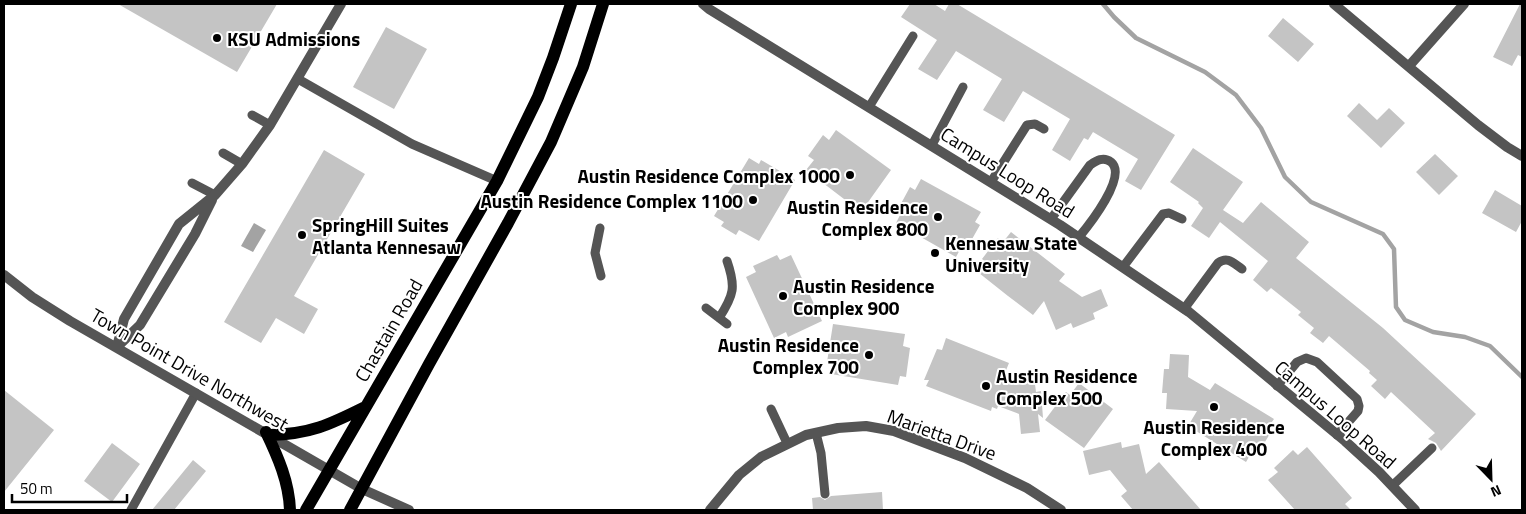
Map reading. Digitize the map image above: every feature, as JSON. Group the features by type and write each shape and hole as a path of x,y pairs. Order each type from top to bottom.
{"main road":[{"name":"Chastain Road","path":"306,510 497,181 538,97 571,4"},
{"path":"350,510 551,142 583,67 603,4"},
{"path":"290,510 285,476 268,434 290,434 320,428 365,407"}],"street":[{"path":"117,347 124,318 179,224 215,195 242,164 270,125 341,4"},
{"name":"Campus Loop Road","path":"703,4 1051,219 1184,309 1337,435 1416,510"},
{"path":"1334,4 1507,148 1522,156"},
{"path":"1409,66 1464,4"},
{"path":"117,347 140,325 215,195"},
{"name":"Town Point Drive Northwest","path":"4,275 32,298 362,489 409,510"},
{"name":"Marietta Drive","path":"710,510 739,475 761,457 787,443 816,433 838,428 866,426 894,431 965,458 1027,488 1061,510"}],"lane":[{"path":"869,107 913,36"},
{"path":"298,78 412,144 497,181"},
{"path":"932,146 963,87"},
{"path":"252,115 270,125"},
{"path":"991,182 1027,125 1035,124 1044,129"},
{"path":"223,153 242,164"},
{"path":"1051,219 1090,165 1099,159 1108,160 1115,165 1116,170 1110,190 1098,213 1079,237"},
{"path":"192,183 215,195"},
{"path":"1123,267 1163,214 1169,213 1182,219"},
{"path":"600,228 595,253 601,276"},
{"path":"1184,309 1218,263 1228,259 1242,269"},
{"path":"706,308 723,321 731,300 733,279 727,261"},
{"path":"1277,386 1297,362 1306,358 1316,362 1356,399 1359,406 1358,411 1337,435"},
{"path":"131,510 196,393"},
{"path":"771,409 787,443"},
{"path":"816,433 825,494"},
{"path":"1392,486 1432,448"}],"shaded area":[{"path":"254,223 266,230 253,252 241,246"}],"building":[{"name":"KSU Admissions","path":"118,4 277,4 237,72"},
{"path":"910,4 934,4 945,11 949,4 957,4 1175,135 1141,190 1125,181 1138,159 1093,132 1088,140 1084,138 1070,161 1052,150 1070,119 1023,91 1004,122 983,110 1002,79 956,51 937,80 918,69 937,40 901,17"},
{"path":"1520,4 1522,4 1522,57 1518,55 1512,66 1493,57"},
{"path":"1283,18 1314,44 1298,62 1268,36"},
{"path":"386,27 427,49 394,109 353,87"},
{"path":"1359,103 1377,120 1389,108 1405,123 1381,148 1347,116"},
{"name":"Austin Residence Complex 1000","path":"836,130 891,170 861,212 806,170 814,160 808,156 823,135 829,140"},
{"path":"1193,148 1243,182 1223,210 1243,223 1261,202 1309,242 1296,258 1383,328 1476,414 1441,451 1436,443 1428,439 1435,433 1391,392 1385,399 1371,386 1377,380 1369,373 1370,371 1329,336 1323,343 1310,333 1314,328 1298,315 1301,312 1271,288 1267,292 1253,280 1268,261 1220,222 1209,238 1191,226 1203,208 1199,202 1170,182"},
{"name":"SpringHill Suites Atlanta Kennesaw","path":"324,150 365,174 294,296 318,309 304,334 276,318 261,343 224,322"},
{"path":"1435,154 1458,176 1439,195 1416,172"},
{"name":"Austin Residence Complex 1100","path":"749,158 759,164 761,160 795,180 759,241 739,230 736,235 721,226 724,222 714,216"},
{"name":"Austin Residence Complex 800","path":"921,179 981,212 975,222 980,225 967,248 963,244 956,257 896,223 901,213 897,211 910,187 915,190"},
{"path":"1495,190 1522,206 1522,221 1516,232 1482,213"},
{"path":"1011,232 1065,274 1059,281 1082,297 1101,289 1108,306 1093,313 1095,319 1073,328 1071,323 1056,330 1044,301 1033,315 1008,296 979,273 987,263 982,259 998,238 1003,242"},
{"name":"Austin Residence Complex 900","path":"777,255 780,260 791,255 822,321 788,337 786,332 774,338 746,277 756,272 753,266"},
{"name":"Austin Residence Complex 700","path":"833,324 905,334 903,346 910,348 906,377 900,376 898,385 831,374 833,363 827,362"},
{"name":"Austin Residence Complex 500","path":"946,338 1009,363 1002,380 1034,377 1036,392 1041,391 1043,418 1038,414 1040,432 1021,434 1019,414 998,406 997,409 992,407 991,411 926,386 929,380 924,380 937,349 942,350"},
{"name":"Austin Residence Complex 400","path":"1170,354 1189,355 1188,377 1210,390 1215,383 1274,419 1267,429 1271,432 1257,455 1252,452 1246,462 1188,426 1197,411 1166,409 1167,393 1162,393 1164,369 1169,369"},
{"path":"1079,383 1113,409 1084,448 1045,420 1066,392 1070,395"},
{"path":"4,390 54,430 4,492"},
{"path":"1121,442 1122,448 1139,444 1146,474 1159,462 1201,510 1133,510 1121,496 1127,491 1110,470 1089,475 1083,451"},
{"path":"112,443 140,464 112,502 84,481"},
{"path":"1307,447 1352,498 1345,504 1351,510 1295,510 1268,480 1278,472 1274,468 1293,450 1298,455"},
{"path":"193,460 206,471 174,510 152,510"},
{"path":"882,492 883,510 813,510 812,498 820,497 825,500 831,496"}],"waterway":[{"path":"1103,4 1136,38 1205,72 1236,95 1261,128 1285,177 1311,202 1383,234 1394,249 1396,307 1405,320 1433,332 1465,337 1490,346 1522,377"}],"place":[{"name":"KSU Admissions","path":"217,38"},
{"name":"Austin Residence Complex 1000","path":"850,175"},
{"name":"Austin Residence Complex 1100","path":"753,200"},
{"name":"Austin Residence Complex 800","path":"938,217"},
{"name":"SpringHill Suites Atlanta Kennesaw","path":"302,235"},
{"name":"Kennesaw State University","path":"935,253"},
{"name":"Austin Residence Complex 900","path":"783,296"},
{"name":"Austin Residence Complex 700","path":"869,355"},
{"name":"Austin Residence Complex 500","path":"986,386"},
{"name":"Austin Residence Complex 400","path":"1214,407"}]}
